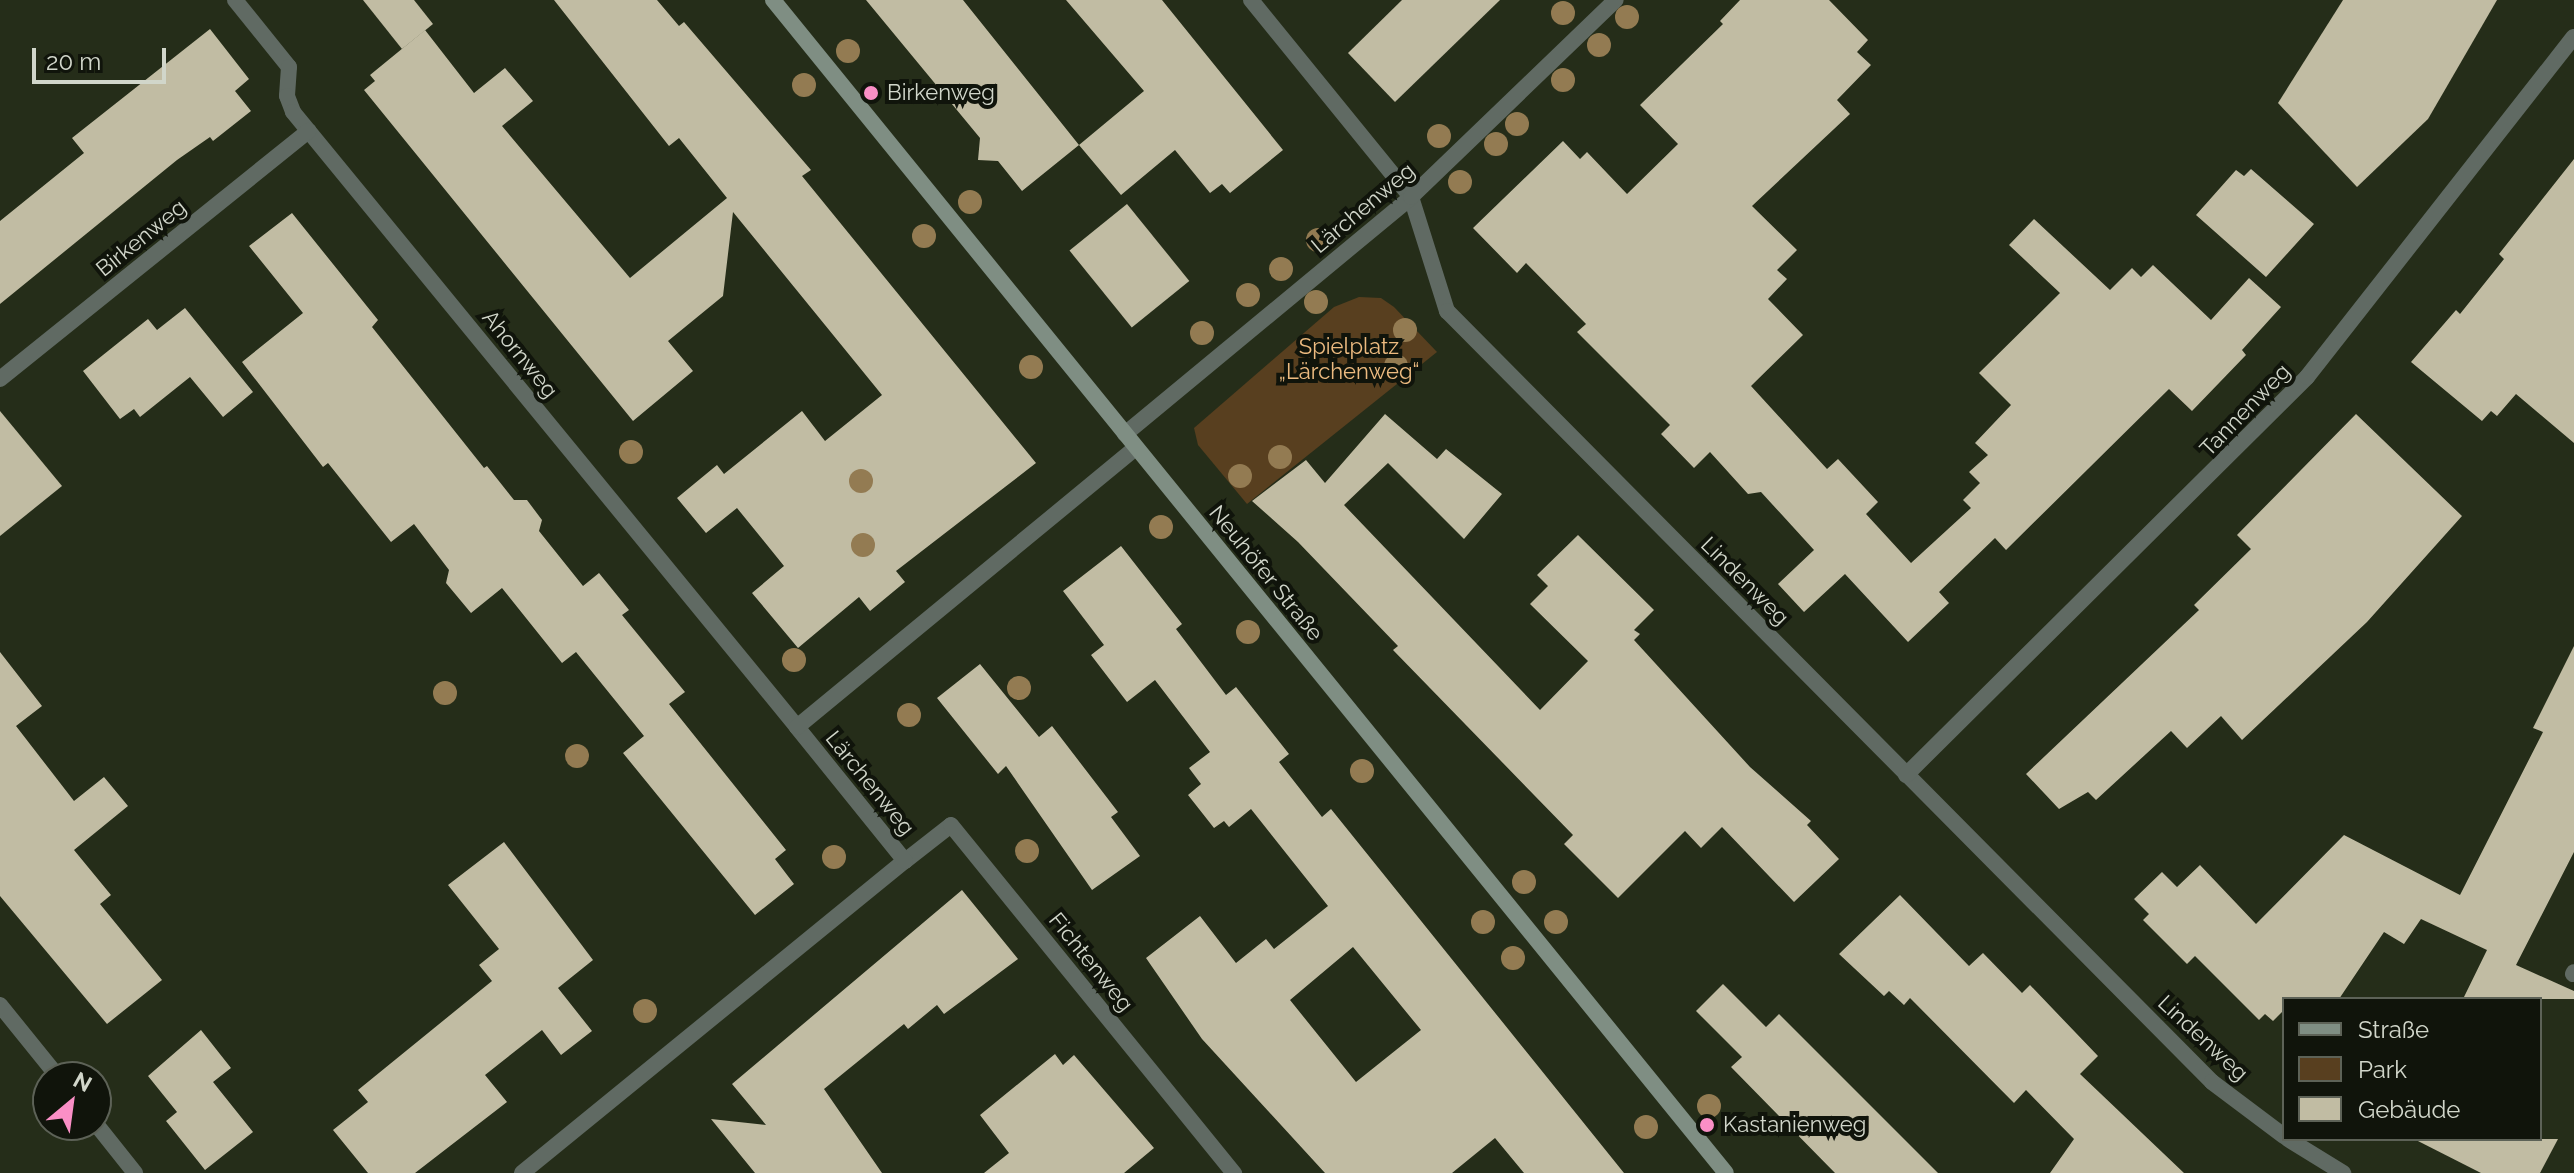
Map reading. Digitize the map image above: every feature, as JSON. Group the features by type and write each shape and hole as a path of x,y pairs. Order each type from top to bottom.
{"street":[{"name":"Ahornweg","path":"235,0 289,67 289,103 309,131 797,727"},
{"name":"Neuhöfer Straße","path":"773,0 1726,1173"},
{"name":"Lindenweg","path":"1251,0 1411,197 1447,311 2212,1082 2282,1135"},
{"name":"Lärchenweg","path":"1125,434 1411,197 1616,0"},
{"name":"Tannenweg","path":"1906,775 2307,377 2574,37"},
{"name":"Birkenweg","path":"0,379 309,131"},
{"name":"Lärchenweg","path":"522,1173 905,861 797,727 1136,448"},
{"name":"Fichtenweg","path":"905,861 951,825 1234,1173"},
{"path":"0,1005 45,1061"},
{"path":"110,1141 135,1173"},
{"name":"Lindenweg","path":"2291,1141 2343,1173"}],"green space":[{"name":"Spielplatz „Lärchenweg“","path":"1359,297 1381,298 1394,307 1437,352 1247,504 1198,445 1194,428 1334,307"}],"building":[{"path":"363,0 414,0 433,24 402,49"},
{"path":"554,0 657,0 679,26 684,22 811,170 802,176 1036,463 896,571 905,582 870,611 859,597 798,648 752,593 784,566 737,508 706,533 677,498 717,465 724,474 802,411 825,441 882,395 733,212 723,296 668,341 693,371 633,421 364,90 375,81 370,75 425,30 474,93 505,68 533,101 502,126 630,278 727,198 679,138 669,146"},
{"path":"866,0 963,0 1079,145 1022,191 998,161 978,160 980,138"},
{"path":"1066,0 1162,0 1283,150 1230,193 1222,184 1210,193 1175,150 1121,195 1079,145 1144,91"},
{"path":"1402,0 1500,0 1395,102 1348,53"},
{"path":"1740,0 1829,0 1868,40 1857,52 1871,65 1837,100 1850,114 1752,206 1797,250 1777,270 1787,279 1768,299 1803,335 1751,386 1827,469 1838,459 1878,502 1866,514 1911,563 1971,508 1963,500 1980,483 1969,472 1988,455 1975,443 2011,405 1979,373 2060,293 2009,245 2034,219 2110,290 2132,268 2141,277 2153,265 2211,320 2249,278 2281,307 2242,350 2246,355 2192,411 2169,389 2006,550 1995,538 1939,592 1949,603 1908,642 1845,574 1804,612 1778,584 1814,550 1761,492 1748,494 1710,452 1694,468 1661,434 1670,425 1577,332 1586,324 1526,263 1517,273 1473,228 1563,141 1580,159 1587,152 1627,194 1678,144 1640,105 1723,24 1720,21"},
{"path":"2343,0 2497,0 2428,119 2357,187 2278,103"},
{"path":"210,29 249,79 235,91 251,111 213,141 210,137 177,160 0,304 0,221 84,153 72,138"},
{"path":"2574,159 2574,443 2516,394 2497,416 2491,411 2482,421 2411,362 2456,310 2460,314 2504,259 2499,254"},
{"path":"2251,169 2314,224 2266,277 2196,215 2236,170 2244,176"},
{"path":"1127,204 1189,281 1132,328 1069,251"},
{"path":"292,213 378,320 372,327 484,468 487,466 514,500 527,500 542,520 539,531 583,586 599,573 629,610 622,615 685,692 669,704 786,850 775,859 794,884 755,915 623,753 644,736 576,652 562,663 502,588 471,613 446,583 449,570 414,524 391,542 328,463 323,467 242,362 303,313 249,246"},
{"path":"185,308 253,392 223,417 190,377 140,417 134,409 120,419 83,371 148,319 157,330"},
{"path":"0,411 62,486 0,536"},
{"path":"1385,414 1437,459 1446,449 1502,494 1464,539 1388,463 1344,505 1540,710 1588,661 1530,604 1548,586 1537,575 1578,535 1654,610 1634,630 1640,634 1634,640 1750,767 1811,821 1807,825 1839,859 1794,902 1722,827 1701,848 1685,831 1618,898 1564,844 1573,835 1393,650 1398,646 1298,542 1252,501 1306,460 1325,483"},
{"path":"2356,414 2462,516 2367,622 2242,740 2221,716 2187,748 2171,731 2096,800 2088,792 2059,809 2026,774 2199,610 2194,605 2251,549 2237,535"},
{"path":"1121,546 1182,624 1176,629 1226,695 1236,687 1289,754 1279,762 1322,817 1331,809 1624,1173 1524,1173 1495,1138 1452,1173 1325,1173 1202,1039 1146,958 1200,916 1236,963 1266,939 1274,949 1328,906 1251,809 1229,827 1224,821 1214,828 1188,795 1201,784 1189,768 1210,752 1155,680 1127,702 1091,655 1104,645 1063,591","holes":["1353,947 1421,1030 1356,1082 1290,1000"]},
{"path":"2574,646 2574,852 2516,965 2574,991 2574,999 2464,997 2487,950 2421,919 2404,944 2384,932 2340,997 2282,997 2282,1012 2273,1021 2265,1014 2259,1020 2195,956 2187,964 2143,920 2149,914 2134,899 2162,872 2177,887 2200,865 2256,924 2344,835 2460,895 2543,732 2533,728"},
{"path":"0,652 42,706 16,726 74,801 104,777 128,806 74,850 111,895 100,904 162,980 107,1024 0,896"},
{"path":"980,664 1039,737 1052,726 1118,812 1111,817 1140,856 1092,890 1006,766 998,774 937,698"},
{"path":"504,842 593,960 558,988 592,1031 561,1055 542,1030 485,1075 507,1102 415,1173 368,1173 333,1130 368,1102 358,1090 492,981 479,965 499,949 448,885"},
{"path":"962,890 1018,959 944,1014 937,1005 908,1029 904,1024 824,1089 882,1173 755,1173 711,1119 766,1125 732,1084"},
{"path":"1900,895 1969,966 1983,953 2022,993 2030,985 2098,1056 2080,1074 2184,1173 2050,1173 2074,1139 2026,1090 2014,1103 1910,998 1904,1005 1889,991 1884,996 1839,954"},
{"path":"1723,984 1766,1027 1779,1014 1938,1173 1835,1173 1731,1067 1742,1057 1696,1011"},
{"path":"201,1030 231,1068 213,1082 253,1132 205,1170 166,1121 177,1112 148,1076"},
{"path":"1055,1054 1063,1065 1074,1055 1154,1148 1124,1173 984,1173 1009,1153 980,1115"},
{"path":"2558,1139 2540,1173 2481,1173 2418,1141"}],"place":[{"name":"Birkenweg","path":"871,93"},
{"name":"Kastanienweg","path":"1707,1125"}]}
